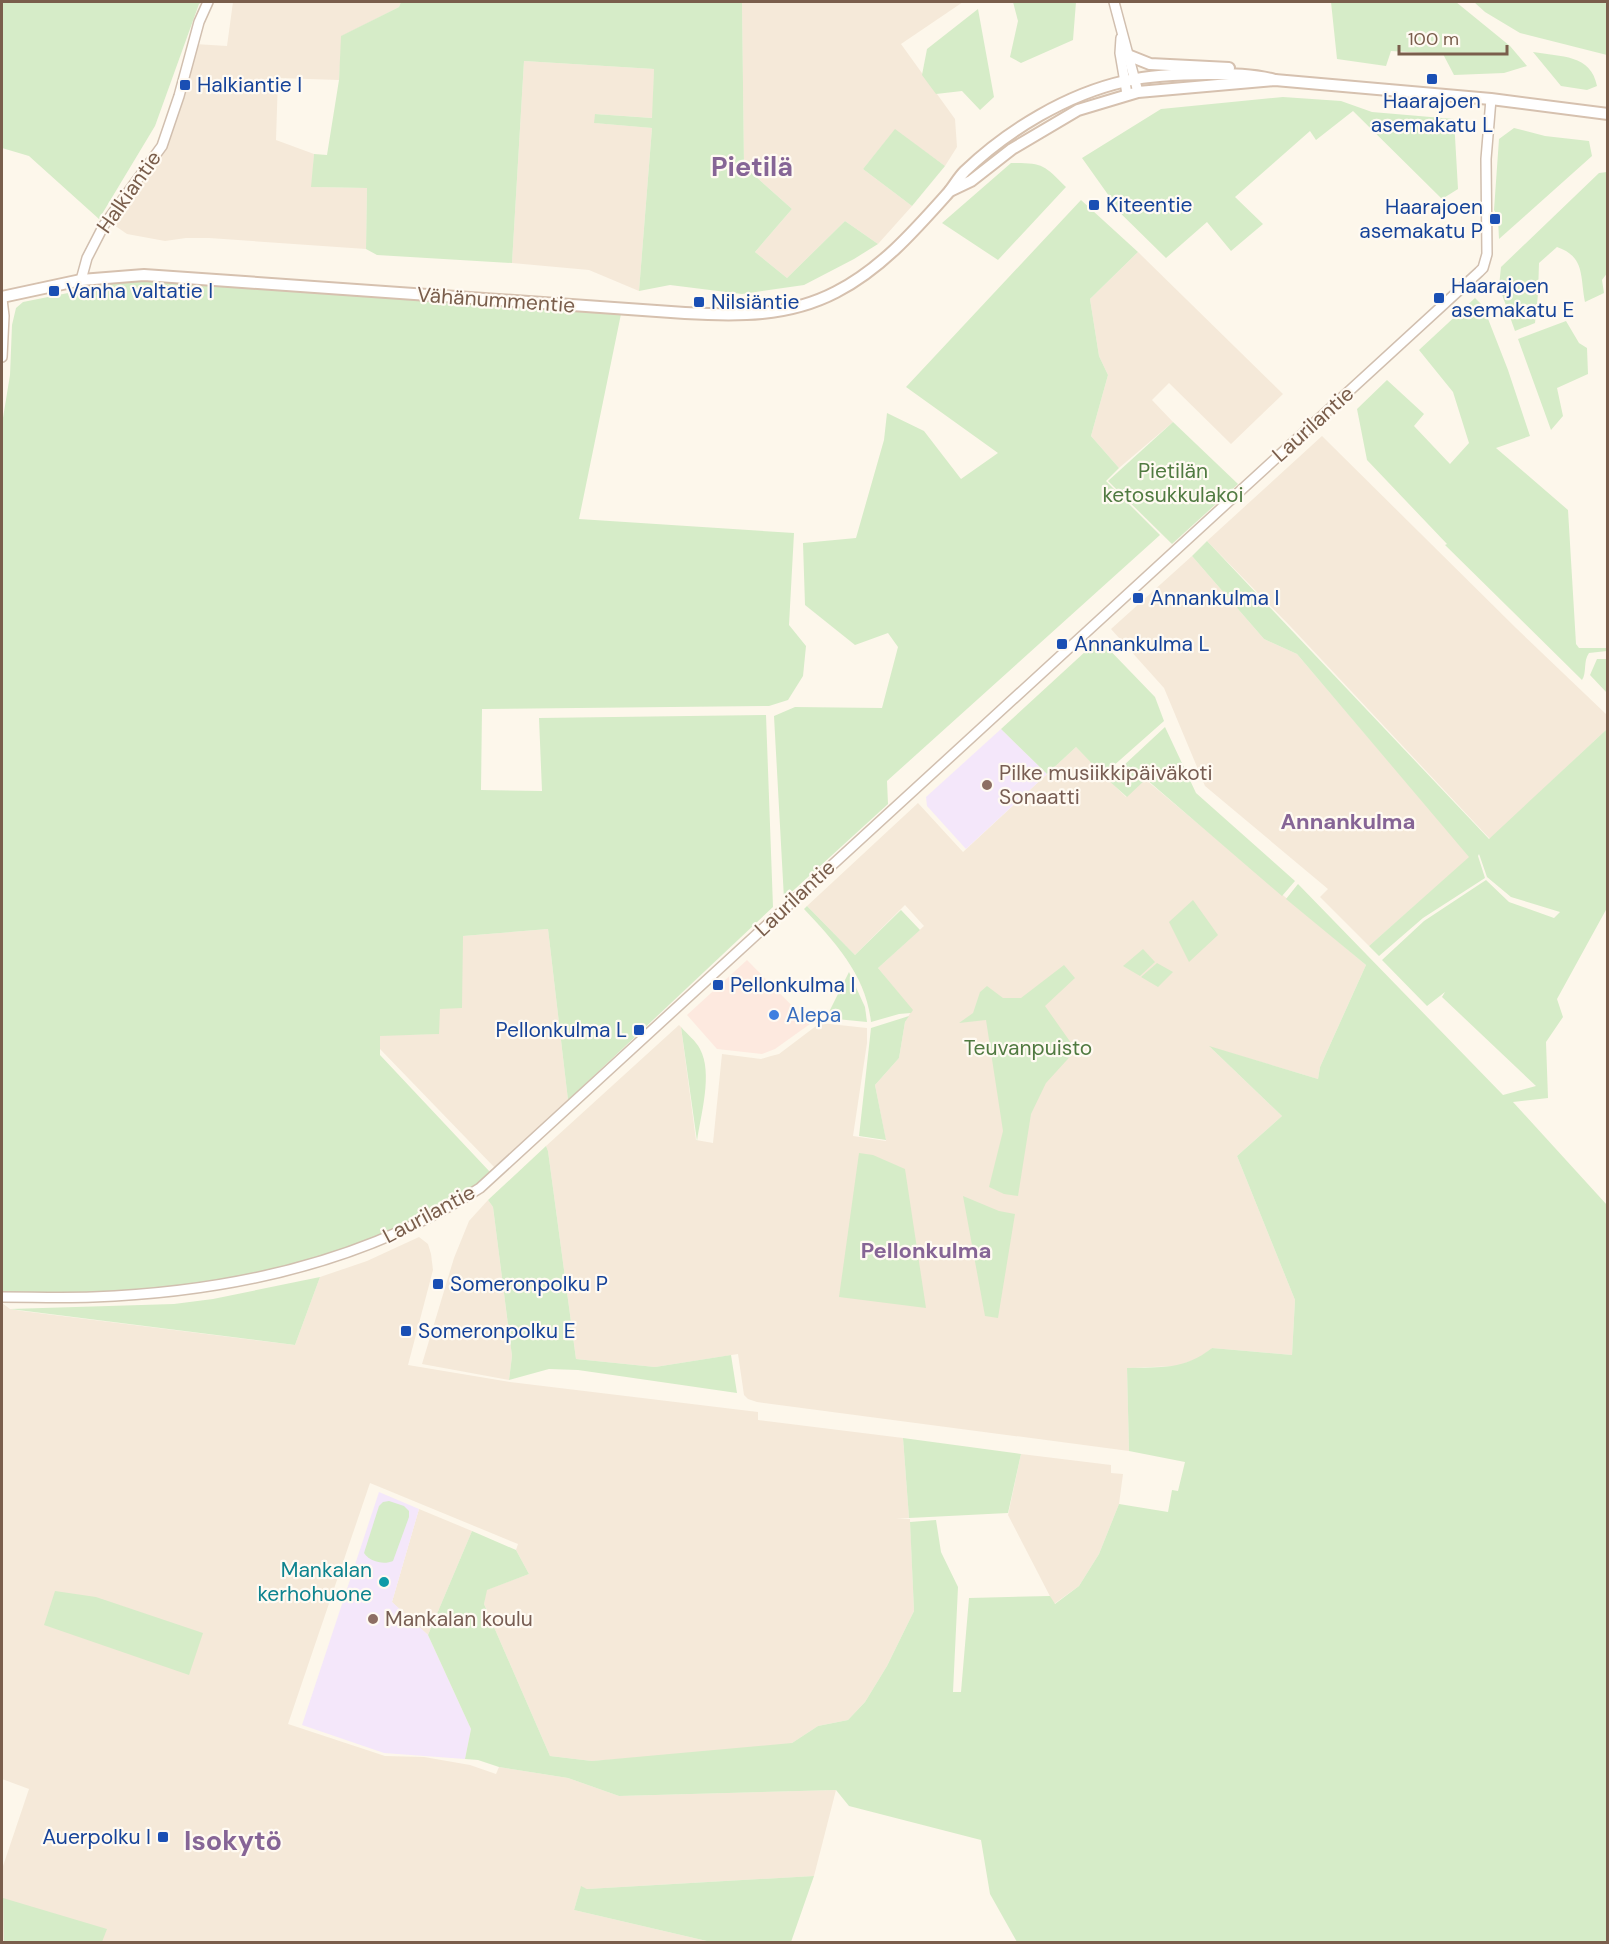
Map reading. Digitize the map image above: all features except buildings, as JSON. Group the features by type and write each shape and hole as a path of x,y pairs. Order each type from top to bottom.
{"main road":[{"path":"1130,56 1150,64 1224,67 1258,75"},
{"name":"Vähänummentie","path":"2,298 81,279 144,275 685,313 764,314 814,302 855,282 895,250 950,191 962,174 988,150 1046,113 1092,92 1136,79 1187,74 1258,75 1275,80"},
{"name":"Vähänummentie","path":"950,191 971,181 1012,149 1078,110 1133,93 1275,80 1491,99 1608,114"}],"street":[{"name":"Halkiantie","path":"81,279 87,258 104,225 162,146 179,96 199,22 208,2"},
{"path":"1114,2 1136,79 1133,93"},
{"path":"1121,33 1120,53 1124,81 1133,93"},
{"name":"Laurilantie","path":"2,1298 94,1297 204,1288 291,1270 364,1247 425,1220 480,1188 1479,272 1487,254 1486,159 1491,99"},
{"path":"2,298 4,316 2,357"}],"shaded area":[{"path":"233,2 401,2 399,7 342,36 339,80 278,78 276,140 314,154 312,187 367,188 366,249 209,238 165,241 127,234 111,223 161,154 195,44 227,46"},
{"path":"742,2 963,2 901,44 955,119 957,147 945,166 895,130 863,169 912,206 878,244 845,221 787,278 755,252 792,209 744,166"},
{"path":"524,61 654,69 653,118 595,114 595,123 652,128 639,291 589,270 512,263"},
{"path":"1138,252 1283,394 1231,444 1169,383 1152,400 1173,422 1119,468 1091,436 1108,375 1099,356 1090,299"},
{"path":"1322,436 1607,715 1607,729 1490,839 1207,541"},
{"path":"1192,556 1264,639 1297,654 1470,857 1369,946 1320,897 1328,889 1205,786 1164,688 1111,629"},
{"name":"Pilke musiikkipäiväkoti Sonaatti","path":"1001,729 1047,774 966,849 927,806 926,797"},
{"path":"1076,747 1126,797 1145,779 1366,965 1320,1067 1318,1079 1210,1047 1282,1116 1237,1156 1295,1300 1292,1355 1212,1348 1199,1358 1177,1366 1127,1368 1129,1451 757,1402 744,1395 738,1354 655,1367 576,1359 546,1146 679,1025 696,1140 713,1143 722,1054 761,1059 779,1054 820,1023 867,1028 867,1043 853,1136 886,1141 875,1085 899,1058 905,1022 912,1010 878,968 924,926 905,905 855,955 807,906 918,803 963,852"},
{"path":"548,929 568,1100 495,1168 380,1049 380,1035 439,1034 439,1009 463,936"},
{"path":"747,960 810,1024 775,1049 762,1054 717,1049 687,1015"},
{"path":"488,1200 493,1207 512,1356 509,1380 422,1364 454,1258 469,1221"},
{"path":"419,1237 428,1244 433,1270 408,1365 510,1382 758,1412 758,1420 903,1438 909,1518 896,1519 910,1519 914,1611 887,1666 865,1702 848,1720 818,1726 786,1747 592,1761 550,1756 484,1604 486,1590 529,1574 516,1550 518,1544 370,1483 288,1724 385,1756 424,1757 470,1765 496,1774 499,1767 568,1778 619,1796 836,1790 814,1876 587,1889 581,1887 574,1910 711,1942 2,1942 2,1869 29,1789 2,1779 2,1303 10,1309 22,1311 295,1345 320,1277 367,1261"},
{"path":"1021,1454 1111,1465 1111,1473 1123,1474 1119,1504 1099,1554 1079,1586 1054,1604 1008,1515"},
{"name":"Mankalan koulu","path":"379,1492 419,1509 392,1602 428,1635 471,1729 465,1759 384,1753 302,1725"},
{"path":"419,1509 472,1531 428,1635 392,1602"}],"green space":[{"path":"2,2 202,2 199,4 155,126 99,219 29,156 2,148"},
{"path":"401,2 742,2 744,166 792,209 755,252 787,278 845,221 878,244 804,285 742,294 670,285 639,291 652,128 594,123 595,114 652,118 654,69 524,61 512,263 377,255 366,249 367,188 311,187 314,154 327,155 339,80 341,36 399,7"},
{"path":"1013,2 1076,2 1073,40 1021,63 1010,57 1018,21"},
{"path":"1331,2 1456,2 1510,46 1527,66 1504,73 1454,75 1443,54 1391,51 1386,66 1337,59"},
{"path":"1474,2 1607,2 1607,55 1520,33 1485,12"},
{"path":"978,9 994,97 980,110 962,91 936,94 922,75 927,49"},
{"path":"1533,52 1581,62 1594,76 1597,86 1587,90 1561,86"},
{"path":"1283,97 1341,101 1372,112 1454,119 1458,189 1442,199 1353,111 1316,140 1310,131 1235,197 1263,224 1231,251 1207,222 1166,258 1107,200 1109,196 1082,158 1161,109"},
{"path":"1514,128 1545,136 1589,141 1592,156 1499,239 1498,218 1494,210 1499,139"},
{"path":"895,129 945,166 912,206 863,169"},
{"path":"1011,163 1042,166 1066,187 998,260 942,223"},
{"path":"1607,172 1608,272 1602,280 1604,293 1585,302 1577,262 1566,251 1557,247 1539,263 1535,323 1515,331 1499,286 1501,267 1599,173"},
{"path":"1081,200 1138,252 1090,299 1099,356 1108,375 1091,436 1119,468 1106,481 1160,535 887,781 888,804 784,899 774,716 795,707 882,708 898,647 888,633 855,645 805,605 803,543 856,538 884,440 887,413 924,431 961,479 998,453 906,387"},
{"path":"146,280 621,314 579,519 794,533 789,625 806,646 803,676 788,700 769,706 482,709 481,790 542,791 539,718 766,715 773,907 568,1100 548,929 463,936 462,1008 440,1009 439,1034 380,1036 380,1055 490,1172 497,1174 425,1220 353,1252 204,1288 2,1297 2,424 10,375 12,325 16,308 23,302 73,292 87,285"},
{"path":"1475,298 1483,306 1530,436 1496,448 1568,510 1576,644 1579,648 1607,648 1607,651 1589,653 1582,680 1445,545 1447,544 1367,460 1357,409 1387,380 1424,414 1414,426 1450,464 1469,443 1453,392 1419,350"},
{"path":"1566,321 1579,343 1587,348 1588,374 1557,388 1563,416 1551,430 1518,339"},
{"name":"Pietilän ketosukkulakoi","path":"1173,422 1238,484 1172,544 1108,481"},
{"path":"1207,541 1489,839 1607,729 1607,908 1557,999 1563,1017 1546,1042 1548,1098 1513,1102 1607,1205 1607,1942 1017,1942 990,1894 981,1840 849,1806 836,1790 619,1796 568,1778 465,1759 471,1729 428,1635 472,1531 516,1550 529,1574 487,1590 484,1604 550,1756 592,1761 792,1743 818,1726 848,1720 865,1702 887,1666 914,1611 910,1522 936,1520 941,1552 958,1587 953,1692 961,1692 969,1598 1050,1596 1055,1604 1079,1586 1099,1554 1119,1504 1168,1512 1172,1490 1178,1491 1185,1462 1129,1451 1127,1368 1182,1364 1212,1348 1292,1355 1295,1300 1237,1156 1282,1116 1209,1046 1318,1079 1320,1067 1366,965 1286,899 1298,884 1503,1095 1536,1086 1442,997 1445,992 1427,1006 1382,960 1424,921 1486,880 1509,902 1554,918 1560,912 1511,897 1487,877 1479,854 1485,878 1423,918 1379,956 1369,946 1469,857 1297,654 1264,639 1192,556"},
{"path":"1099,639 1155,697 1164,721 1103,775 1076,747 1047,774 1001,729"},
{"path":"1597,659 1607,659 1607,693 1590,675"},
{"path":"1165,727 1196,793 1295,881 1282,896 1146,779 1127,797 1108,780"},
{"path":"1193,900 1218,935 1189,962 1169,922"},
{"path":"807,906 855,955 901,910 920,930 878,968 913,1010 911,1013 871,1022 863,989 856,974 838,947 804,909"},
{"path":"1143,949 1155,962 1140,976 1123,966"},
{"path":"1157,963 1173,972 1158,987 1141,977"},
{"name":"Teuvanpuisto","path":"1064,965 1075,978 1045,1006 1076,1050 1046,1083 1031,1114 1018,1196 1004,1194 989,1187 1003,1131 986,1020 959,1023 973,1013 980,992 987,986 1003,998 1021,998"},
{"path":"849,972 865,1007 867,1022 826,1018"},
{"path":"909,1016 905,1022 899,1058 875,1085 886,1140 859,1136 871,1028"},
{"path":"681,1027 700,1049 706,1070 705,1094 697,1141"},
{"path":"546,1146 576,1359 655,1367 731,1355 737,1393 578,1370 549,1369 509,1380 512,1356 493,1207 488,1200"},
{"path":"859,1153 873,1155 905,1169 926,1308 839,1297"},
{"path":"963,1196 999,1211 1015,1214 998,1318 985,1316"},
{"path":"320,1277 295,1345 10,1309 174,1304 213,1299"},
{"path":"903,1438 1021,1454 1008,1513 909,1518"},
{"path":"389,1501 404,1506 409,1511 409,1517 393,1561 381,1563 373,1561 364,1553 379,1506"},
{"path":"55,1591 96,1597 203,1633 189,1675 44,1625"},
{"path":"814,1876 791,1942 711,1942 574,1910 581,1886 587,1889"},
{"path":"3,1898 107,1929 102,1942 4,1942"}],"place":[{"name":"Haarajoen asemakatu L","path":"1432,79"},
{"name":"Halkiantie I","path":"185,85"},
{"name":"Kiteentie","path":"1094,205"},
{"name":"Haarajoen asemakatu P","path":"1495,219"},
{"name":"Vanha valtatie I","path":"54,291"},
{"name":"Haarajoen asemakatu E","path":"1439,298"},
{"name":"Nilsiäntie","path":"699,302"},
{"name":"Annankulma I","path":"1138,598"},
{"name":"Annankulma L","path":"1062,644"},
{"name":"Pilke musiikkipäiväkoti Sonaatti","path":"987,785"},
{"name":"Pellonkulma I","path":"718,985"},
{"name":"Alepa","path":"774,1015"},
{"name":"Pellonkulma L","path":"639,1030"},
{"name":"Someronpolku P","path":"438,1284"},
{"name":"Someronpolku E","path":"406,1331"},
{"name":"Mankalan kerhohuone","path":"384,1582"},
{"name":"Mankalan koulu","path":"373,1619"},
{"name":"Auerpolku I","path":"163,1837"}],"district":[{"name":"Pietilä","path":"752,167"},
{"name":"Annankulma","path":"1348,821"},
{"name":"Pellonkulma","path":"926,1250"},
{"name":"Isokytö","path":"233,1841"}]}
